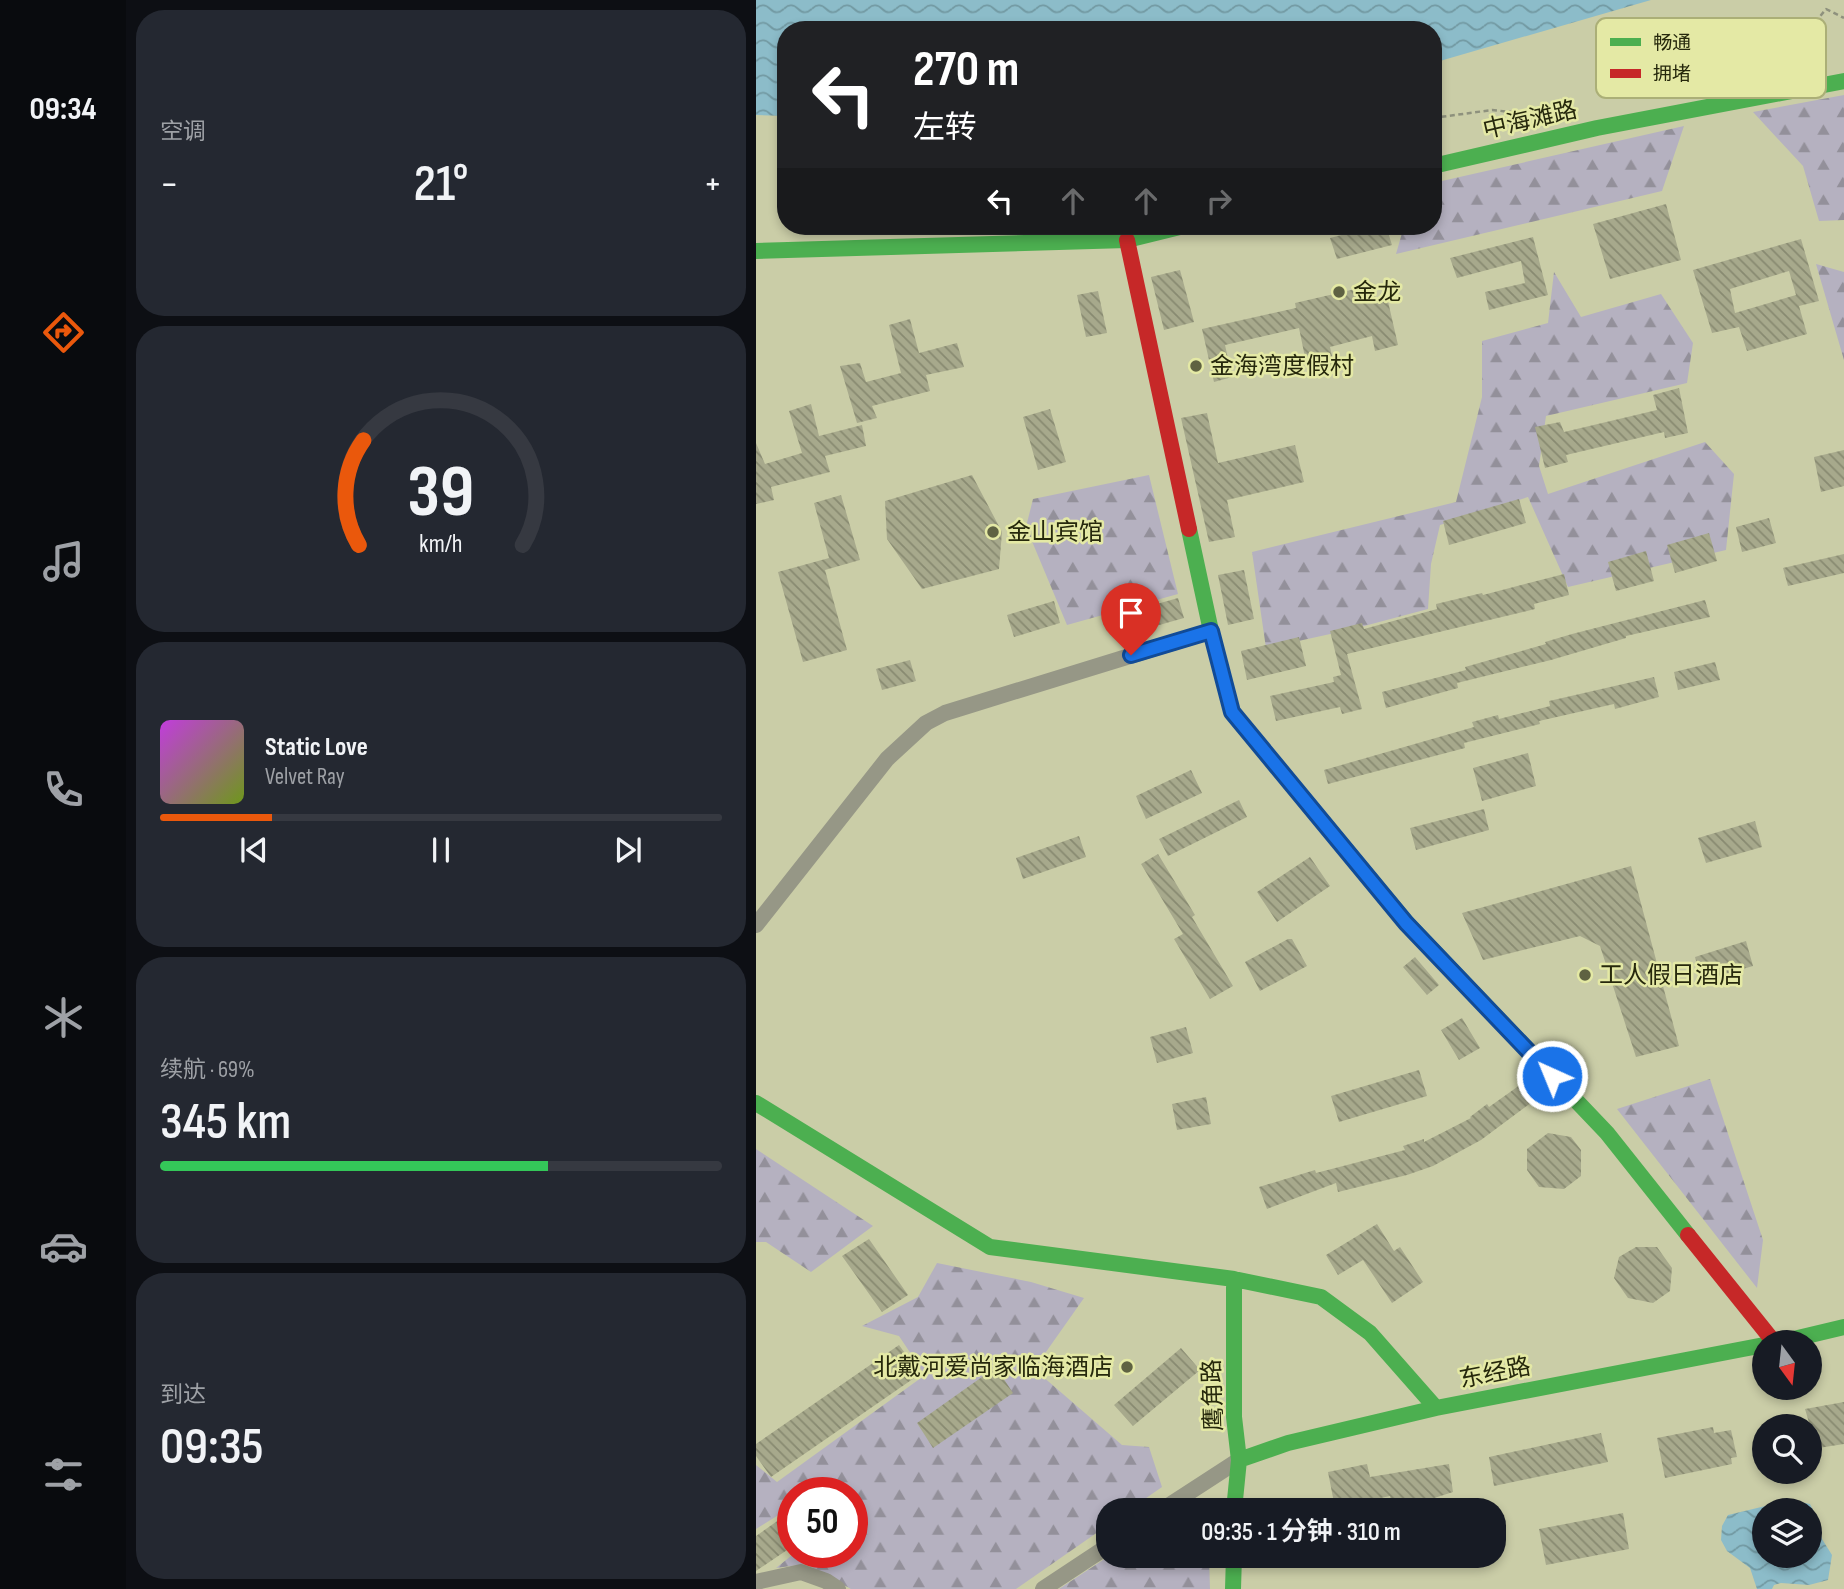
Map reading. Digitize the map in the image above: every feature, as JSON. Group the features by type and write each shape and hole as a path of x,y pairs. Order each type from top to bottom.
{"main road":[{"name":"中海滩路","path":"1826,84 1844,81"},
{"name":"中海滩路","path":"1442,164 1597,128 1755,98"},
{"path":"756,251 1127,240 1147,235"},
{"path":"1127,240 1211,631 1232,712 1406,923 1607,1133 1764,1330"},
{"path":"756,1103 990,1247 1234,1279 1321,1297 1370,1333 1436,1408"},
{"name":"鹰角路","path":"1234,1279 1234,1417 1239,1460 1235,1498"},
{"path":"1822,1332 1844,1326"},
{"name":"东经路","path":"1239,1460 1288,1443 1436,1408 1752,1347"},
{"path":"1233,1589 1234,1568"}],"street":[{"path":"756,925 887,759 926,723 945,713 1211,631"},
{"path":"1180,1498 1239,1460"},
{"path":"1043,1589 1096,1554"},
{"path":"756,1583 801,1572 826,1581 838,1589"}],"path":[{"path":"1819,18 1826,9 1844,18"},
{"path":"1442,117 1492,110 1570,118"}],"green space":[{"path":"1844,95 1844,220 1819,221 1803,166 1753,112"},
{"path":"1684,126 1662,191 1396,254 1401,235 1442,235 1442,181"},
{"path":"1816,264 1844,272 1844,360"},
{"path":"1554,272 1581,317 1661,294 1693,343 1687,383 1546,416 1539,466 1548,494 1705,442 1734,474 1726,550 1568,587 1528,497 1440,525 1431,564 1428,609 1266,648 1252,552 1456,502 1482,397 1482,341 1548,323"},
{"path":"1149,475 1178,594 1067,625 1026,527 1033,499"},
{"path":"1710,1079 1763,1240 1757,1288 1617,1109"},
{"path":"756,1149 873,1226 811,1272 766,1242 756,1242"},
{"path":"937,1263 1031,1282 1084,1298 1034,1369 1122,1445 1149,1447 1162,1487 1146,1498 1096,1498 1096,1533 1016,1589 851,1589 813,1568 868,1568 868,1477 784,1477 925,1375 899,1336 862,1326 918,1297"},
{"path":"756,1465 777,1482 777,1516 756,1529"},
{"path":"1096,1565 1096,1568 1209,1568 1210,1589 1059,1589"}],"water":[{"path":"756,0 1651,0 1442,60 1442,21 777,21 777,116 756,115"},
{"path":"1752,1509 1752,1568 1822,1568 1822,1539 1832,1555 1828,1580 1809,1585 1781,1583 1774,1585 1772,1589 1757,1589 1750,1568 1727,1551 1721,1540 1722,1526 1728,1515"}],"building":[{"path":"1666,204 1681,260 1610,279 1593,224"},
{"path":"1342,235 1389,235 1392,245 1337,259 1330,238"},
{"path":"1533,237 1548,295 1489,310 1485,292 1525,283 1521,261 1457,278 1450,258"},
{"path":"1801,239 1819,301 1799,306 1807,334 1747,351 1739,327 1712,333 1693,270","holes":["1789,271 1796,295 1735,313 1730,289"]},
{"path":"1180,270 1194,322 1164,330 1151,277"},
{"path":"1373,285 1376,300 1387,297 1398,345 1375,351 1372,336 1330,347 1334,365 1308,372 1299,328 1225,345 1232,377 1214,382 1202,329 1296,308 1295,303"},
{"path":"1098,291 1107,333 1086,337 1077,295"},
{"path":"910,319 919,353 957,343 964,367 926,375 930,391 872,406 877,418 857,423 840,366 860,363 866,382 901,373 889,325"},
{"path":"1679,388 1688,433 1665,438 1664,432 1566,455 1568,462 1545,468 1535,427 1560,422 1564,432 1657,410 1653,395"},
{"path":"811,404 819,436 862,425 866,446 825,456 830,472 771,487 774,500 756,504 756,443 765,464 802,453 789,411"},
{"path":"1050,409 1066,462 1038,470 1023,417"},
{"path":"1207,413 1218,463 1295,445 1304,482 1227,500 1235,537 1209,542 1181,418"},
{"path":"1844,450 1844,486 1821,492 1814,457"},
{"path":"972,475 1002,532 999,569 922,589 887,539 885,501"},
{"path":"841,495 860,560 825,570 847,650 803,662 778,572 829,558 814,503"},
{"path":"1519,499 1526,523 1449,545 1443,521"},
{"path":"1769,518 1776,543 1742,552 1736,527"},
{"path":"1709,533 1717,561 1675,573 1667,545"},
{"path":"1646,551 1654,581 1616,591 1608,562"},
{"path":"1844,554 1844,573 1788,586 1783,568"},
{"path":"1244,570 1254,619 1228,625 1218,575"},
{"path":"1564,574 1569,595 1534,604 1535,609 1347,654 1362,709 1342,714 1340,707 1276,721 1270,696 1334,682 1333,677 1341,675 1330,631 1362,623 1364,629 1437,609 1436,604"},
{"path":"1178,598 1184,618 1131,633 1125,613"},
{"path":"1705,600 1710,617 1626,636 1551,660 1457,683 1458,688 1386,708 1382,692 1466,670 1465,667 1572,634"},
{"path":"1054,601 1060,623 1014,637 1007,615"},
{"path":"1299,637 1306,666 1247,680 1241,651"},
{"path":"910,660 916,681 882,690 876,669"},
{"path":"1715,662 1720,680 1678,690 1674,672"},
{"path":"1654,677 1659,697 1615,709 1614,704 1539,721 1540,724 1464,743 1465,748 1328,784 1324,770 1474,727 1472,722 1498,715 1499,719 1550,706 1549,701"},
{"path":"1528,753 1536,786 1482,801 1473,768"},
{"path":"1191,770 1202,793 1146,819 1136,796"},
{"path":"1239,800 1247,817 1168,856 1159,839"},
{"path":"1484,809 1489,830 1416,850 1410,828"},
{"path":"1755,821 1762,847 1706,863 1698,838"},
{"path":"1079,836 1086,857 1023,879 1016,858"},
{"path":"1158,854 1233,986 1210,999 1174,939 1183,934 1141,864"},
{"path":"1310,857 1330,886 1277,922 1257,892"},
{"path":"1631,866 1679,1046 1636,1057 1600,946 1580,936 1483,960 1462,913"},
{"path":"1292,939 1307,966 1260,991 1245,962"},
{"path":"1746,941 1753,966 1702,981 1695,957"},
{"path":"1415,957 1439,985 1427,995 1403,967"},
{"path":"1462,1018 1480,1048 1459,1060 1441,1030"},
{"path":"1186,1027 1193,1053 1157,1063 1150,1037"},
{"path":"1419,1070 1427,1096 1339,1122 1331,1096"},
{"path":"1520,1085 1532,1102 1481,1140 1433,1166 1338,1192 1336,1183 1267,1209 1259,1187 1315,1170 1316,1173 1405,1150 1403,1146 1424,1139 1424,1142 1471,1118 1487,1104 1489,1107"},
{"path":"1206,1097 1211,1124 1177,1130 1172,1104"},
{"path":"1548,1133 1571,1137 1581,1150 1581,1176 1564,1189 1539,1187 1527,1170 1527,1149"},
{"path":"1377,1224 1394,1251 1400,1247 1423,1282 1392,1303 1363,1260 1338,1275 1326,1255"},
{"path":"869,1239 908,1295 882,1312 842,1256"},
{"path":"1636,1247 1657,1247 1672,1268 1670,1291 1653,1303 1628,1298 1614,1278 1619,1257"},
{"path":"899,1345 920,1374 771,1477 756,1456 756,1444"},
{"path":"1181,1348 1200,1370 1133,1426 1114,1405"},
{"path":"996,1367 1013,1393 933,1448 917,1423"},
{"path":"1844,1402 1844,1444 1822,1447 1822,1414 1806,1414 1805,1409"},
{"path":"1713,1427 1714,1433 1731,1430 1737,1457 1731,1458 1732,1464 1665,1478 1657,1438"},
{"path":"1601,1433 1608,1462 1494,1486 1489,1457"},
{"path":"1367,1464 1370,1477 1449,1464 1453,1492 1434,1498 1333,1498 1328,1472"},
{"path":"1623,1513 1629,1549 1546,1565 1539,1529"},
{"path":"777,1521 777,1557 756,1571 756,1536"}],"traffic: fast":[{"path":"1826,84 1844,81"},
{"path":"1442,164 1597,128 1755,98"},
{"path":"756,251 1127,240 1147,235"},
{"path":"1189,529 1232,712 1407,923 1607,1133 1688,1235"},
{"path":"756,1103 990,1247 1234,1279 1321,1297 1370,1333 1436,1408"},
{"path":"1234,1279 1234,1417 1239,1460 1235,1498"},
{"path":"1822,1332 1844,1327"},
{"path":"1239,1460 1288,1443 1436,1408 1752,1347"},
{"path":"1233,1589 1234,1568"}],"traffic: jam":[{"path":"1127,240 1189,529"},
{"path":"1688,1235 1764,1330"}],"place":[{"name":"金龙","path":"1339,292"},
{"name":"金海湾度假村","path":"1196,366"},
{"name":"金山宾馆","path":"993,532"},
{"name":"工人假日酒店","path":"1585,975"},
{"name":"北戴河爱尚家临海酒店","path":"1127,1367"}],"route":[{"path":"1131,655 1211,631 1232,712 1406,923 1552,1076"}]}
